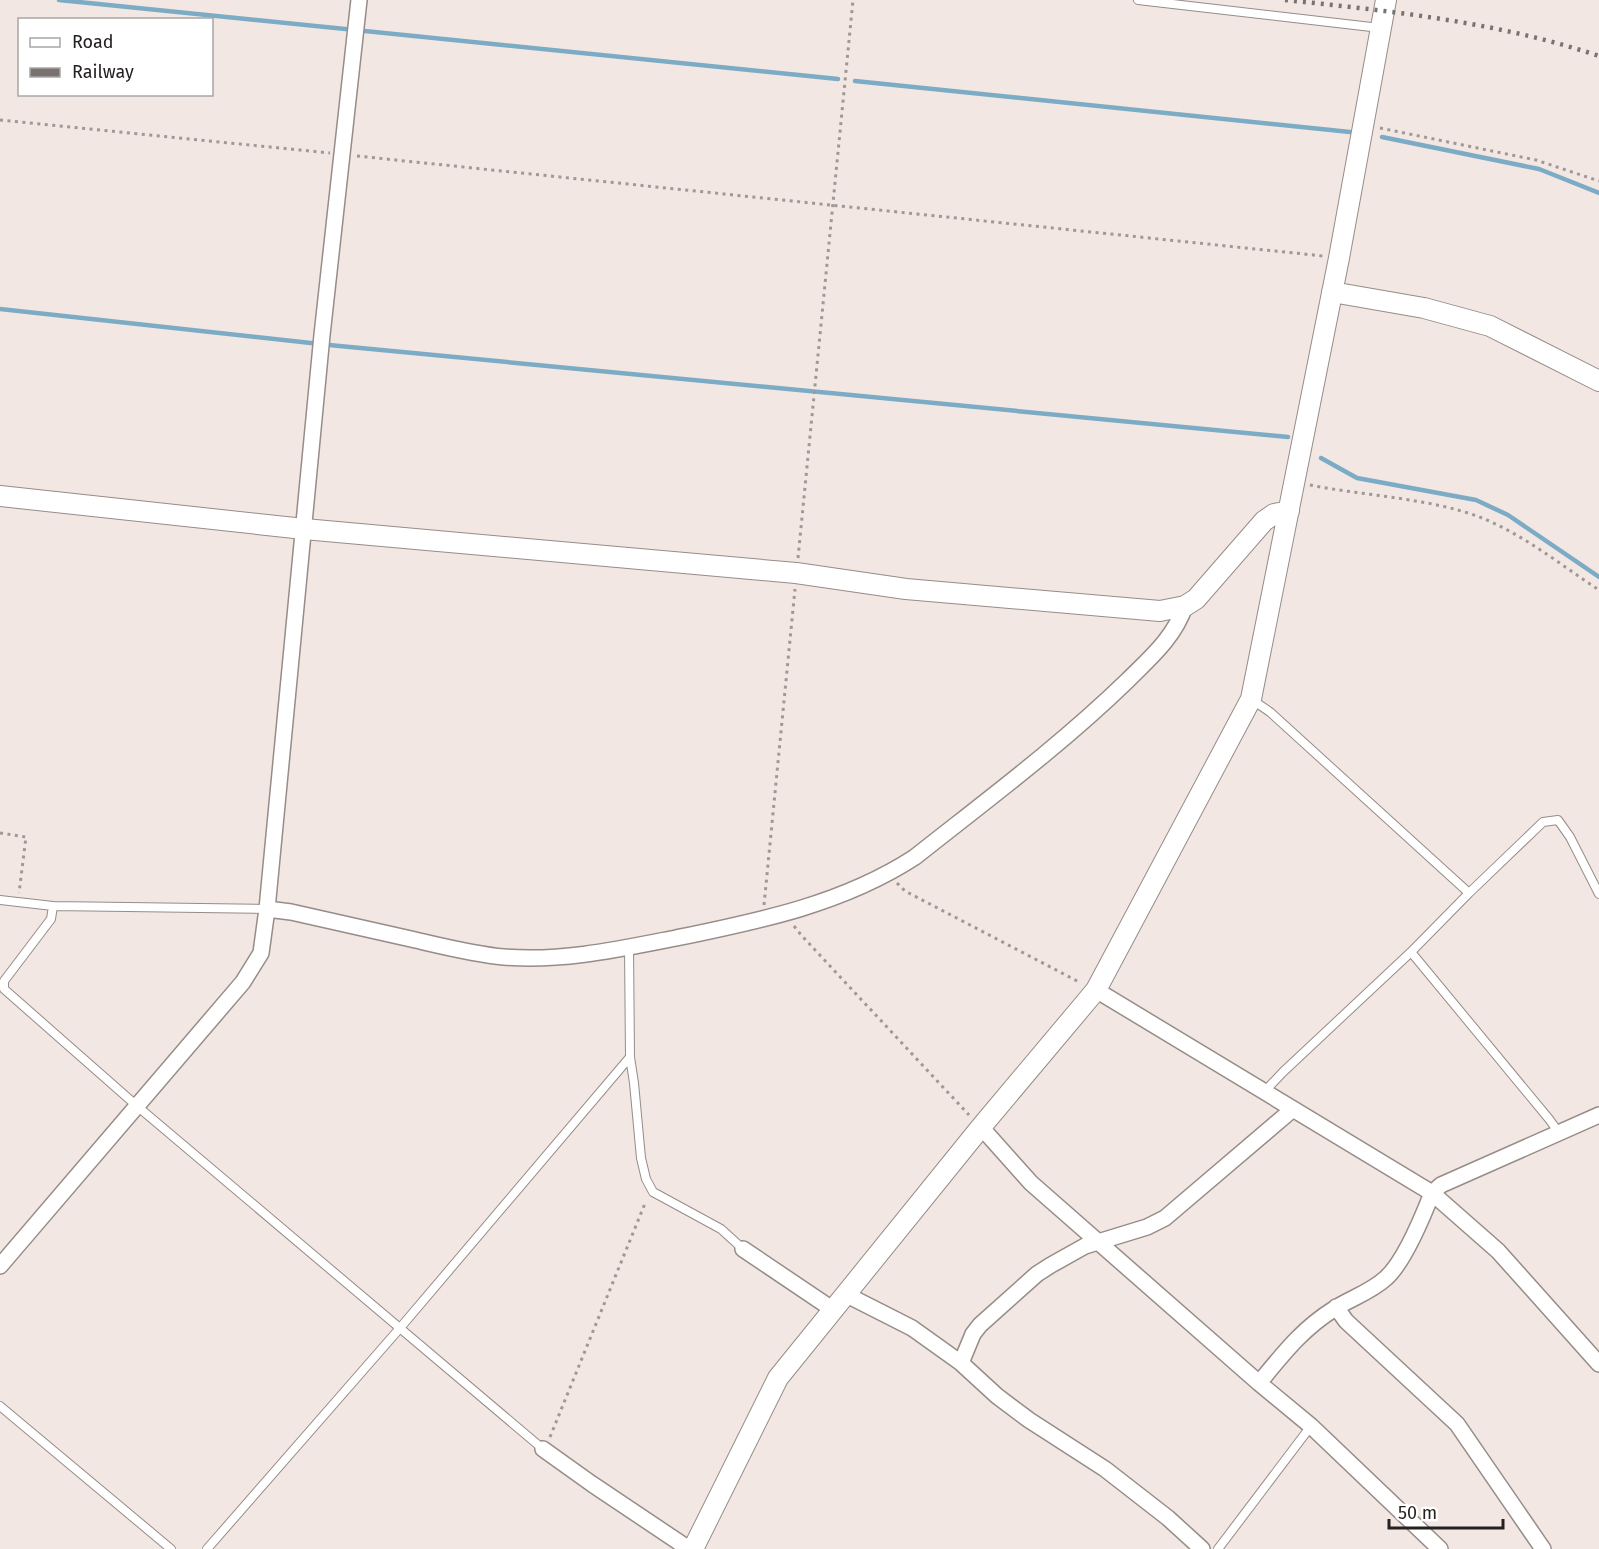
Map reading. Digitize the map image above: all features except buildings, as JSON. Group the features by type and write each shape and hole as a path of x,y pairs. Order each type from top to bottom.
{"street":[{"path":"0,1266 249,974 261,953 304,529 321,335 359,0"},
{"path":"543,1449 691,1549 778,1378 981,1127 1096,990 1251,699 1339,258 1386,0"},
{"path":"1332,292 1424,308 1490,326 1599,381"},
{"path":"0,496 304,529 796,573 906,589 1160,611 1185,606 1196,599 1264,521 1274,514 1289,511"},
{"path":"267,909 291,912 460,951 506,957 563,956 629,947 785,913 838,897 888,875 915,857 1102,705 1163,646 1181,619 1185,606"},
{"path":"1096,990 1432,1193 1498,1251 1599,1364"},
{"path":"961,1363 973,1334 980,1324 1037,1274 1085,1246 1147,1227 1165,1218 1293,1109"},
{"path":"1259,1383 1296,1338 1336,1307 1364,1293 1387,1277 1400,1259 1432,1193 1441,1185 1599,1115"},
{"path":"981,1127 1031,1183 1311,1426 1440,1549"},
{"path":"743,1249 832,1309"},
{"path":"845,1294 912,1328 961,1363 1029,1420 1106,1469 1168,1518 1202,1549"},
{"path":"1336,1307 1346,1321 1457,1424 1543,1549"}],"lane":[{"path":"1138,0 1382,28"},
{"path":"1251,699 1270,712 1469,893"},
{"path":"1265,1091 1282,1072 1411,952 1543,822 1558,820 1570,837 1599,894"},
{"path":"0,900 18,900 53,906 267,909"},
{"path":"53,906 51,919 4,981 4,989 137,1106 543,1449"},
{"path":"629,947 630,1057 641,1158 646,1179 653,1192 721,1229 743,1249"},
{"path":"1411,952 1560,1134"},
{"path":"207,1549 400,1328 630,1057"},
{"path":"0,1406 171,1549"},
{"path":"1218,1549 1311,1426"}],"path":[{"path":"764,918 763,900 853,0"},
{"path":"0,120 1339,258"},
{"path":"1364,124 1536,160 1599,181"},
{"path":"1295,482 1453,508 1468,513 1519,536 1599,590"},
{"path":"0,833 26,837 18,900"},
{"path":"888,875 906,891 1096,990"},
{"path":"785,913 802,936 981,1127"},
{"path":"543,1449 651,1188"}],"waterway":[{"path":"59,0 838,79"},
{"path":"855,81 1350,132"},
{"path":"1382,137 1539,169 1599,193"},
{"path":"0,309 329,345 1288,437"},
{"path":"1321,458 1357,478 1476,500 1508,515 1599,577"}],"railway":[{"path":"1285,0 1444,19 1522,34 1599,56"}]}
